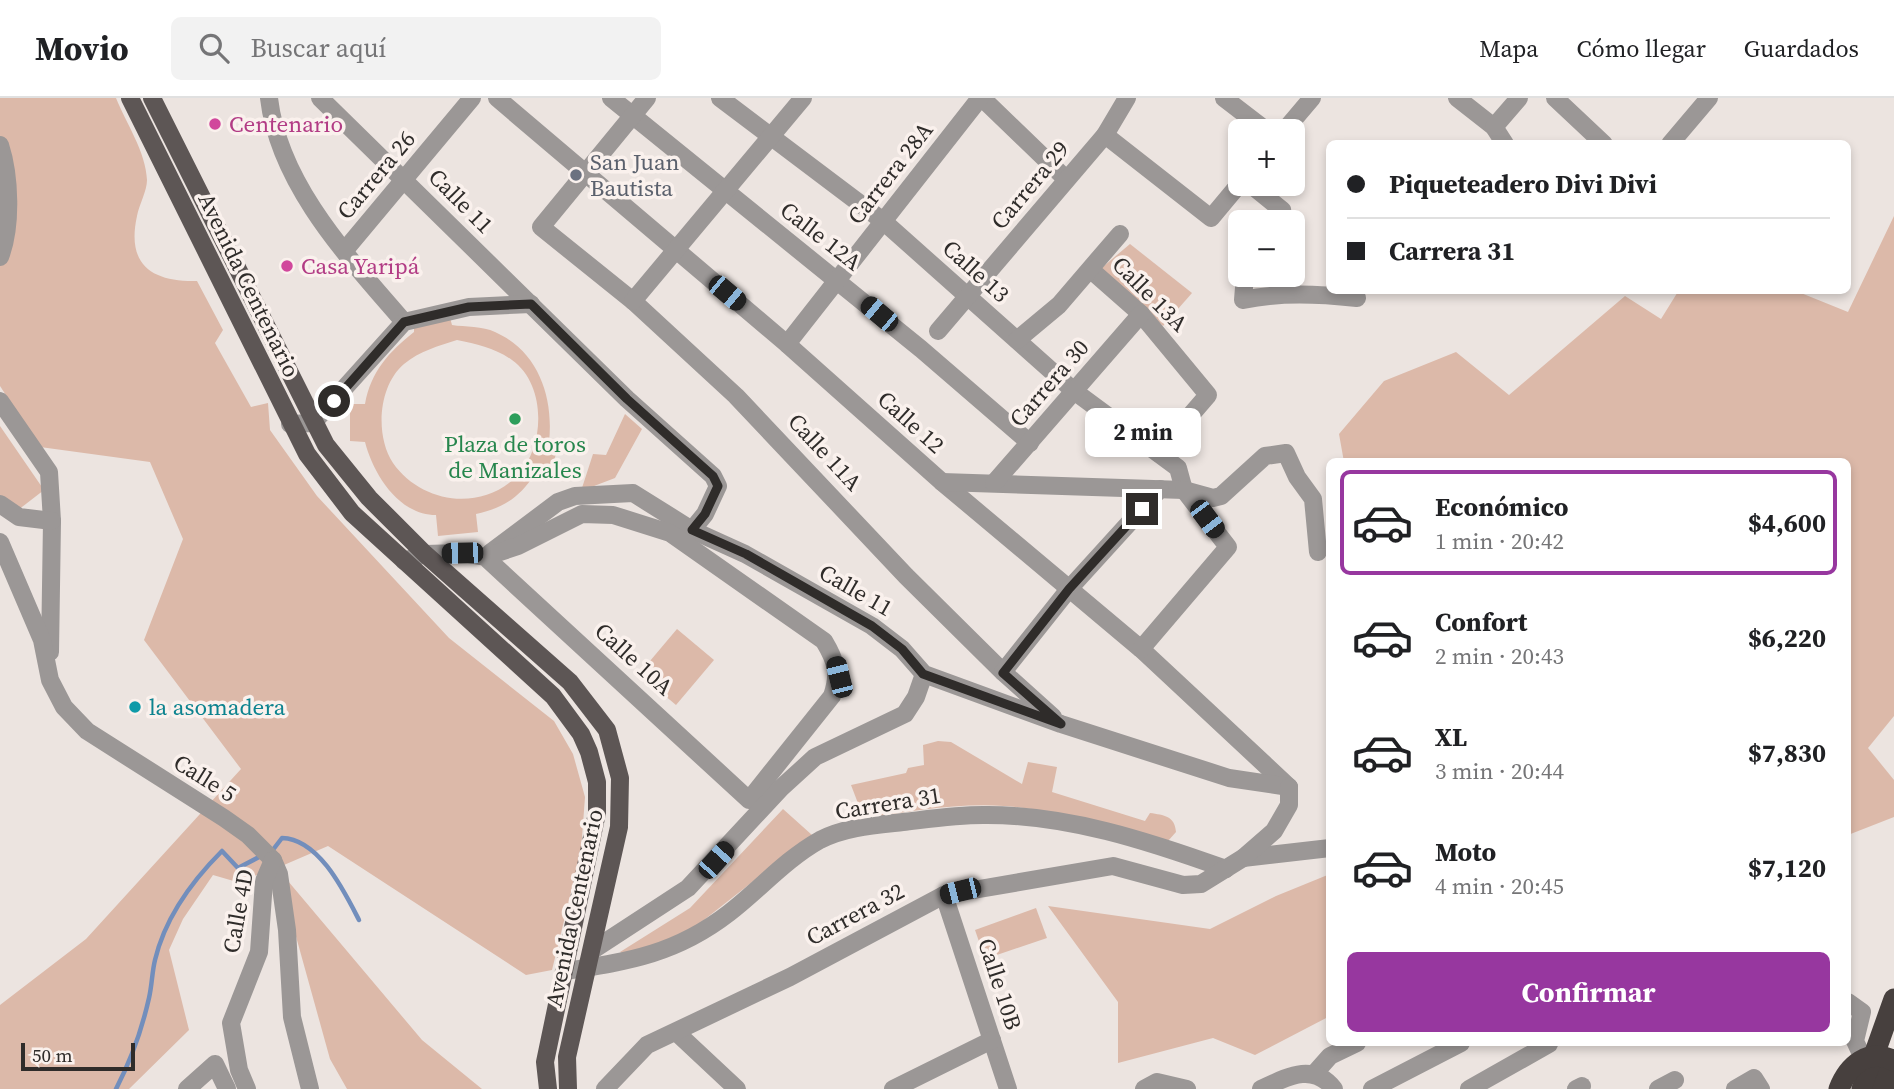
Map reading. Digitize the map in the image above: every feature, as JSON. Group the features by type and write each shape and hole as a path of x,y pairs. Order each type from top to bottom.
{"highway":[{"path":"1865,1079 1894,999"},
{"path":"1839,1089 1846,1072 1858,1061 1874,1056 1894,1060 1883,1089"}],"main road":[{"name":"Avenida Centenario","path":"130,98 290,424 338,495 404,561 553,696 581,734 589,752 597,782 597,813 545,1062 548,1089"},
{"name":"Avenida Centenario","path":"152,98 313,423 331,452 369,498 425,554 570,682 607,730 620,778 621,806 592,959 567,1065 568,1089"},
{"path":"545,1062 567,1065"}],"street":[{"path":"270,98 272,125 294,178 345,250 404,322"},
{"name":"Calle 11","path":"320,98 627,399 713,476 718,486 705,514 692,530"},
{"name":"Carrera 26","path":"345,250 472,98"},
{"name":"Calle 12","path":"497,98 787,344 942,482 1141,649 1289,787"},
{"name":"Calle 12A","path":"611,98 724,192 837,280 1030,443"},
{"path":"586,173 647,98"},
{"name":"Calle 13","path":"720,98 769,138 883,221 1074,391 1178,468 1184,490"},
{"path":"633,301 803,98"},
{"path":"981,98 1066,179"},
{"name":"Carrera 28A","path":"787,344 981,98"},
{"name":"Carrera 29","path":"937,331 969,297 1105,135 1127,98"},
{"path":"1224,98 1251,119"},
{"path":"1294,119 1312,98"},
{"path":"1457,98 1494,127 1502,140"},
{"path":"1494,127 1518,98"},
{"path":"1555,98 1600,140"},
{"path":"1673,140 1709,98"},
{"path":"1105,135 1211,218 1229,196"},
{"path":"0,145 5,165 6,228 0,257"},
{"name":"Calle 11A","path":"586,173 541,227 633,301 766,425 906,576 1003,673 1061,724"},
{"path":"1265,196 1282,210"},
{"path":"1017,340 1059,305 1120,234"},
{"name":"Calle 13A","path":"1091,270 1141,314 1208,395 1158,453"},
{"path":"1244,287 1243,300 1262,296 1311,294 1357,298"},
{"path":"290,424 313,423 404,322 469,307 531,304"},
{"name":"Carrera 30","path":"994,484 1141,314"},
{"path":"0,401 49,472 52,521 50,680"},
{"path":"942,482 1184,490 1213,498 1221,496 1265,456 1286,453 1297,477 1313,499 1318,552"},
{"path":"1003,673 1069,589 1160,489"},
{"path":"1141,649 1228,547 1184,490"},
{"name":"Calle 11","path":"485,556 558,502 575,496 633,494 692,530 746,554 872,626 902,649 923,674 1061,724 1229,778 1289,787"},
{"path":"0,504 19,517 52,521"},
{"name":"Calle 10A","path":"582,514 613,515 670,533 816,634 834,659 839,677 832,696 749,800 485,556 518,546 582,514"},
{"name":"Calle 5","path":"0,542 42,640 50,680 64,707 87,731 248,835 272,860 279,874 287,930 292,1017 310,1089"},
{"path":"404,561 425,554 462,553 485,556"},
{"path":"592,959 688,888 781,788 816,757 905,714 916,697 923,674"},
{"path":"1229,778 1243,774 1257,757"},
{"path":"1234,863 1274,831 1284,817 1291,794 1289,787"},
{"name":"Carrera 31","path":"566,971 592,959 639,959 688,940 731,911 802,852 824,838 863,827 982,815 1025,817 1131,838 1234,863"},
{"path":"1234,863 1326,849"},
{"name":"Calle 4D","path":"247,1089 239,1070 231,1023 259,952 264,881 272,860"},
{"name":"Carrera 32","path":"605,1089 647,1045 790,977 944,895 1112,866 1191,886 1234,863"},
{"name":"Calle 10B","path":"944,895 1008,1089"},
{"path":"1851,1004 1862,1012 1855,1041 1865,1079"},
{"path":"676,1032 737,1089"},
{"path":"893,1089 992,1040"},
{"path":"1261,1089 1292,1076 1323,1079 1331,1056 1351,1046"},
{"path":"1372,1089 1455,1046"},
{"path":"1469,1089 1545,1046"},
{"path":"187,1089 215,1064 227,1089"},
{"path":"1658,1089 1675,1080"},
{"path":"1144,1089 1157,1082 1181,1088"},
{"path":"1735,1089 1758,1084"}],"shaded area":[{"path":"0,98 116,98 146,169 147,184 135,233 136,247 146,268 168,278 197,281 223,330 215,343 251,407 268,403 270,430 317,496 449,638 554,721 573,754 585,797 581,851 552,970 526,975 328,846 237,882 213,875 183,919 169,950 189,1030 129,1089 0,1089 0,1005 86,939 241,769 144,640 183,539 150,462 40,447 0,386"},
{"path":"1894,216 1894,716 1868,748 1894,780 1894,817 1851,834 1851,458 1343,458 1339,434 1384,381 1456,352 1509,395 1625,296 1661,319 1677,294 1803,294 1848,312"},
{"path":"1130,244 1192,293 1163,326 1098,271"},
{"path":"449,314 452,325 490,330 510,340 532,363 545,392 549,408 549,442 559,445 548,479 534,475 510,501 476,514 478,532 438,536 436,515 422,513 399,500 381,479 365,442 350,441 350,404 365,404 382,363 414,332 414,322","holes":["457,340 486,347 512,360 531,384 538,416 533,448 518,475 487,495 470,498 452,498 419,487 405,477 393,463 383,439 384,398 395,373 416,356"]},
{"path":"625,414 642,429 615,478 581,491 593,454 606,455"},
{"path":"0,426 44,490 9,517 0,508"},
{"path":"677,629 714,660 676,705 639,674"},
{"path":"938,741 951,742 1022,784 1028,762 1057,767 1052,792 1145,821 1150,813 1164,816 1171,819 1176,832 1168,841 1067,815 987,805 864,819 851,785 906,773 908,768 924,765 923,745"},
{"path":"783,809 812,835 681,938 624,954 620,952 690,908"},
{"path":"277,868 422,1040 482,1089 347,1089 330,1059"},
{"path":"1326,876 1326,1018 1255,1055 1213,1038 1118,1063 1118,1002 1048,906 1210,929 1276,896"},
{"path":"1036,908 1047,938 985,959 975,930"}],"waterway":[{"path":"272,851 282,838 308,847 329,868 359,920"},
{"path":"116,1089 143,1021 154,965 165,929 181,901 222,851 238,868 261,856"}],"place":[{"name":"Centenario","path":"215,124"},
{"name":"San Juan Bautista","path":"576,175"},
{"name":"Casa Yaripá","path":"287,266"},
{"name":"Plaza de toros de Manizales","path":"515,419"},
{"name":"la asomadera","path":"135,707"}],"route":[{"path":"334,401 404,322 469,307 531,304 627,399 713,476 718,486 705,514 692,530 746,554 872,626 902,649 923,674 1061,724 1003,673 1069,589 1142,509"}]}
